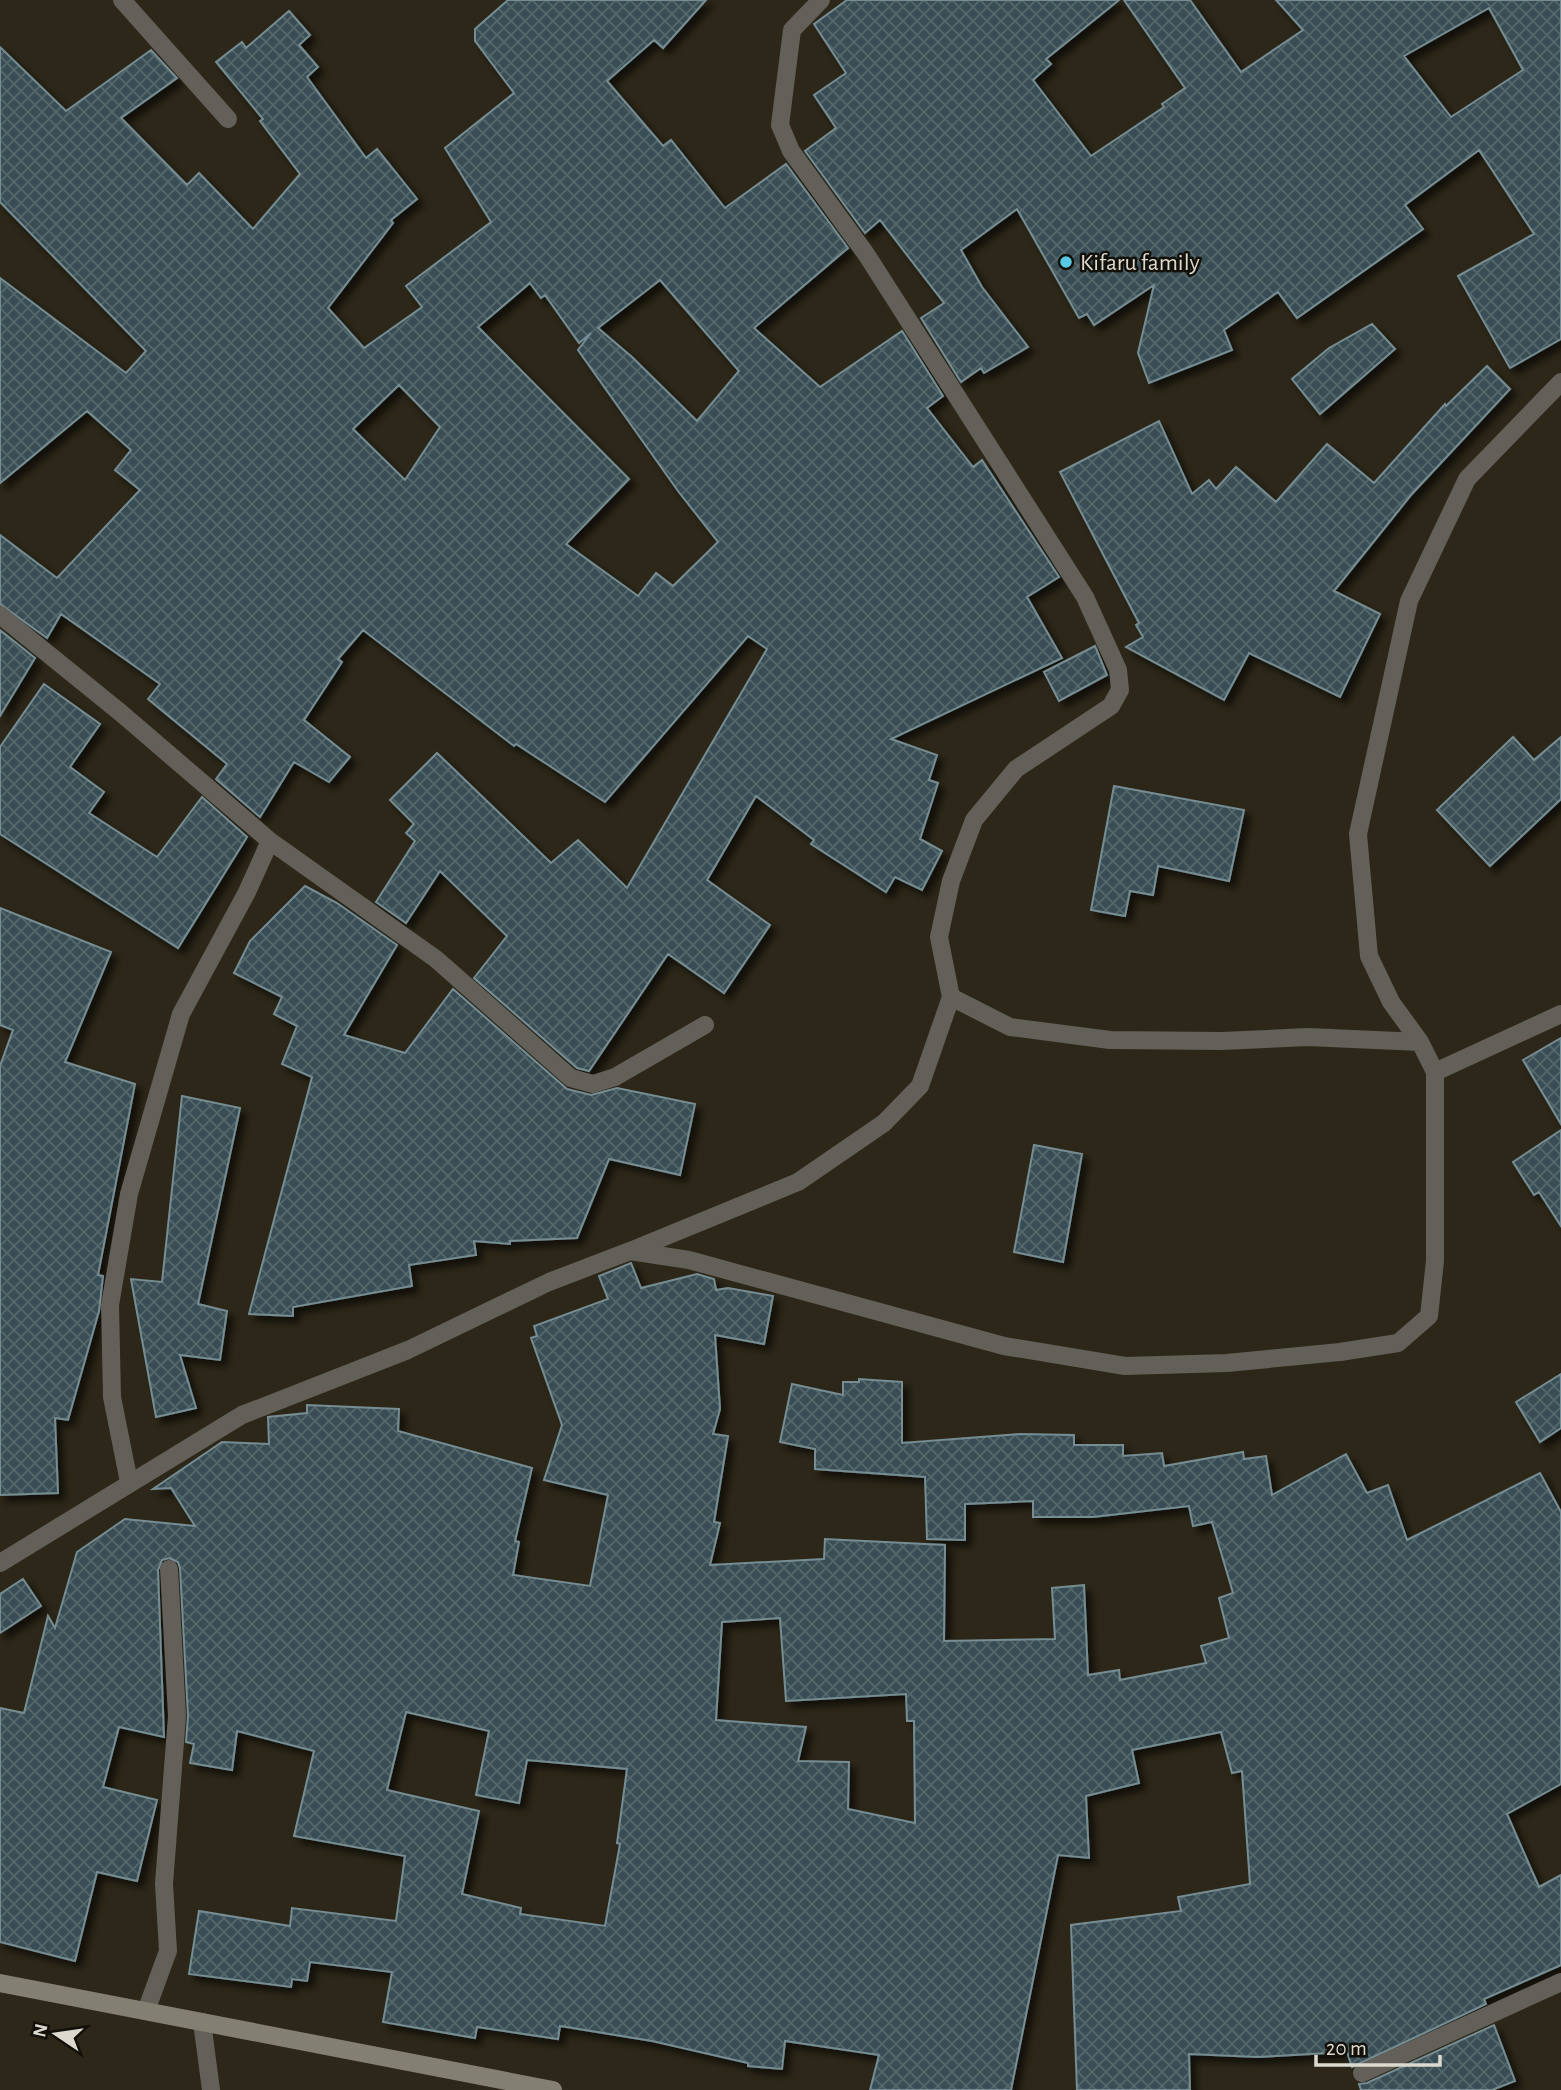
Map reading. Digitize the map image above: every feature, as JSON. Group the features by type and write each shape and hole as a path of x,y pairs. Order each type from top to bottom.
{"street":[{"path":"122,0 228,119"},
{"path":"0,1563 242,1415 408,1350 550,1282 798,1182 884,1123 920,1086 951,997 939,937 951,881 974,820 1016,769 1111,706 1120,690 1118,670 1084,597 866,254 791,151 780,125 792,30 821,0"},
{"path":"630,1251 689,1260 1004,1346 1125,1366 1227,1363 1398,1343 1429,1316 1435,1261 1435,1072 1420,1042 1391,1002 1369,956 1358,834 1409,601 1467,479 1561,382"},
{"path":"0,615 121,713 270,841 436,959 571,1078 593,1084 615,1077 705,1025"},
{"path":"130,1482 112,1397 110,1305 129,1194 181,1014 247,892 270,841"},
{"path":"951,997 1010,1027 1110,1040 1222,1041 1308,1037 1420,1042"},
{"path":"1435,1072 1561,1014"},
{"path":"146,2011 168,1951 164,1884 177,1716 169,1569"},
{"path":"1362,2073 1561,1982"},
{"path":"0,1983 553,2090"},
{"path":"202,2022 211,2090"}],"building":[{"path":"508,0 706,0 663,48 654,40 607,81 663,146 671,140 725,208 786,164 848,248 754,328 820,387 902,331 943,396 927,408 973,467 982,460 1059,577 1027,597 1062,658 891,739 937,755 929,780 938,783 920,839 942,851 922,890 895,877 886,892 811,844 814,840 756,796 707,880 770,925 724,993 668,954 589,1071 577,1068 474,978 507,936 440,871 406,923 376,902 415,841 406,833 414,824 390,800 437,753 551,863 578,840 627,888 767,649 748,636 605,802 516,744 514,746 363,630 338,659 342,662 304,720 350,757 329,782 294,762 260,817 216,779 227,764 148,699 160,684 61,614 47,638 0,604 0,535 57,578 140,490 115,470 131,450 87,411 0,483 0,278 126,373 146,351 0,202 0,47 66,111 151,50 177,78 121,118 187,185 199,173 253,229 300,174 260,121 263,119 216,62 242,42 246,48 289,11 310,35 299,45 318,67 307,77 366,158 377,149 417,199 391,220 393,223 328,308 364,348 422,307 406,286 491,222 445,148 514,93 475,41 475,29","holes":["660,280 739,371 697,421 632,357 598,328","530,283 541,298 545,295 579,343 591,333 578,350 678,491 718,542 673,586 656,573 638,596 566,544 629,479 478,327","399,385 440,427 405,480 353,429"]},
{"path":"847,0 1119,0 1046,59 1051,64 1033,80 1091,156 1164,107 1162,104 1185,88 1124,0 1190,0 1241,72 1303,30 1276,0 1561,0 1561,339 1510,368 1458,276 1534,234 1479,150 1405,205 1423,229 1297,318 1278,292 1224,330 1232,350 1149,383 1138,353 1154,285 1094,325 1087,314 1079,318 1017,209 961,250 982,287 1028,347 984,373 981,368 961,382 921,318 944,303 880,220 865,233 805,151 836,128 814,95 846,73 814,24","holes":["1489,8 1523,70 1451,117 1404,56"]},
{"path":"1372,324 1395,349 1320,414 1292,379 1329,348"},
{"path":"1487,366 1510,389 1411,495 1334,591 1380,614 1340,697 1249,653 1224,700 1126,647 1143,637 1136,625 1139,623 1060,472 1159,421 1192,494 1209,480 1216,489 1236,467 1276,502 1327,444 1374,483 1445,404 1446,406"},
{"path":"0,630 35,658 0,716"},
{"path":"1095,646 1107,675 1059,701 1044,672"},
{"path":"44,684 100,724 70,767 104,792 89,813 157,857 202,797 247,837 178,948 0,834 0,747"},
{"path":"1513,737 1534,760 1561,737 1561,799 1490,866 1437,810"},
{"path":"1114,786 1244,810 1229,881 1158,866 1153,895 1130,891 1125,916 1091,910"},
{"path":"305,886 337,903 397,945 344,1035 405,1053 453,989 567,1089 591,1095 617,1088 695,1104 680,1175 609,1159 577,1238 510,1241 510,1244 474,1241 476,1255 409,1265 412,1286 293,1307 293,1316 249,1314 312,1077 282,1064 297,1026 274,1014 282,997 234,973 250,941"},
{"path":"0,908 111,952 65,1062 135,1084 98,1275 103,1276 99,1311 68,1420 55,1418 58,1493 0,1495 0,1066 13,1030 0,1025"},
{"path":"1561,1038 1561,1124 1523,1060"},
{"path":"182,1096 240,1108 198,1304 227,1311 220,1360 180,1355 196,1408 156,1417 131,1279 162,1282"},
{"path":"1561,1130 1561,1226 1539,1192 1534,1195 1513,1162"},
{"path":"1034,1145 1082,1154 1063,1262 1014,1252"},
{"path":"631,1263 641,1288 697,1274 714,1279 716,1290 728,1288 773,1296 764,1344 715,1335 720,1409 713,1434 728,1436 714,1522 720,1523 710,1565 824,1559 825,1539 945,1545 944,1641 1055,1639 1052,1588 1084,1585 1088,1675 1119,1670 1120,1680 1206,1663 1201,1646 1229,1638 1219,1598 1233,1593 1212,1522 1193,1526 1189,1506 1093,1517 1033,1517 1033,1501 965,1504 965,1540 927,1539 925,1477 815,1469 815,1449 780,1442 792,1384 843,1395 843,1382 859,1382 859,1379 902,1382 902,1443 1020,1434 1074,1435 1074,1445 1123,1445 1123,1456 1162,1453 1164,1466 1243,1452 1244,1459 1266,1456 1272,1495 1346,1454 1367,1493 1388,1485 1407,1540 1540,1473 1561,1512 1561,1784 1507,1814 1539,1887 1561,1875 1561,1965 1484,1999 1486,2004 1352,2067 1347,2052 1258,2057 1189,2054 1190,2090 1077,2090 1071,1925 1181,1911 1178,1897 1250,1884 1242,1771 1232,1773 1221,1732 1132,1750 1139,1783 1086,1796 1089,1858 1058,1855 1011,2090 870,2090 879,2055 785,2041 782,2069 748,2066 748,2063 652,2041 560,2026 558,2039 477,2027 475,2038 383,2022 392,1972 310,1962 307,1981 292,1979 291,1987 189,1974 199,1911 290,1926 292,1908 396,1921 405,1856 294,1836 314,1751 237,1731 232,1770 190,1763 194,1744 186,1742 188,1716 180,1568 178,1562 169,1558 162,1560 158,1570 164,1737 119,1727 103,1787 157,1800 137,1881 97,1872 75,1961 0,1942 0,1708 24,1713 48,1616 55,1628 77,1552 125,1519 195,1526 171,1488 153,1489 222,1442 269,1444 268,1417 307,1413 307,1405 399,1409 398,1431 532,1468 515,1541 519,1542 513,1575 590,1586 608,1495 544,1480 562,1425 531,1338 537,1336 534,1326 608,1299 599,1276","holes":["780,1618 786,1701 906,1694 907,1721 914,1721 915,1823 848,1809 849,1762 798,1761 806,1727 716,1720 722,1622","406,1712 489,1731 476,1795 519,1803 527,1760 627,1769 617,1843 620,1844 605,1926 520,1914 521,1908 462,1894 479,1811 387,1790"]},
{"path":"1561,1374 1561,1428 1540,1442 1516,1402"},
{"path":"23,1579 41,1606 0,1633 0,1594"},
{"path":"1494,2025 1515,2081 1492,2090 1361,2090 1359,2084 1367,2083"}],"place":[{"name":"Kifaru family","path":"1066,262"}]}
